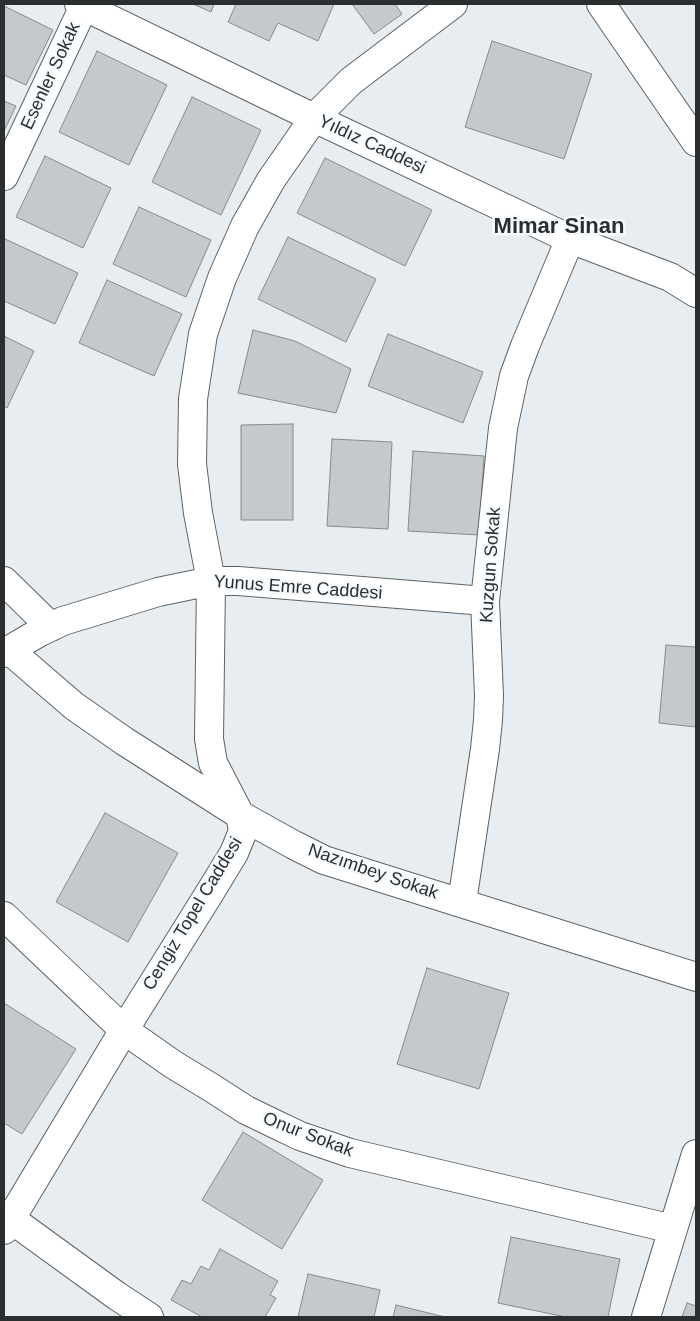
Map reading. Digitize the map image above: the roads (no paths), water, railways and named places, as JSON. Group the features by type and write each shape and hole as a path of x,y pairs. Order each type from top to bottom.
{"street":[{"name":"Yıldız Caddesi","path":"82,4 314,118 570,239 683,278 696,293"},
{"name":"Esenler Sokak","path":"4,176 82,4"},
{"name":"Cengiz Topel Caddesi","path":"6,1221 234,853 242,831 240,815 213,763 209,739 211,580 198,513 192,464 193,399 203,334 222,278 245,226 272,180 314,118 350,81 453,4"},
{"path":"601,4 694,134"},
{"name":"Kuzgun Sokak","path":"462,902 484,759 488,720 489,696 485,601 503,428 514,376 570,239"},
{"name":"Yunus Emre Caddesi","path":"6,652 63,621 173,588 211,580 238,580 485,601"},
{"path":"4,581 51,627"},
{"name":"Nazımbey Sokak","path":"6,652 74,706 139,751 240,815 324,860 696,977"},
{"name":"Onur Sokak","path":"4,916 124,1030 174,1065 246,1110 277,1126 350,1153 673,1230"},
{"path":"646,1317 696,1154"},
{"path":"6,1221 149,1317"}],"district":[{"name":"Mimar Sinan","path":"559,227"}]}
